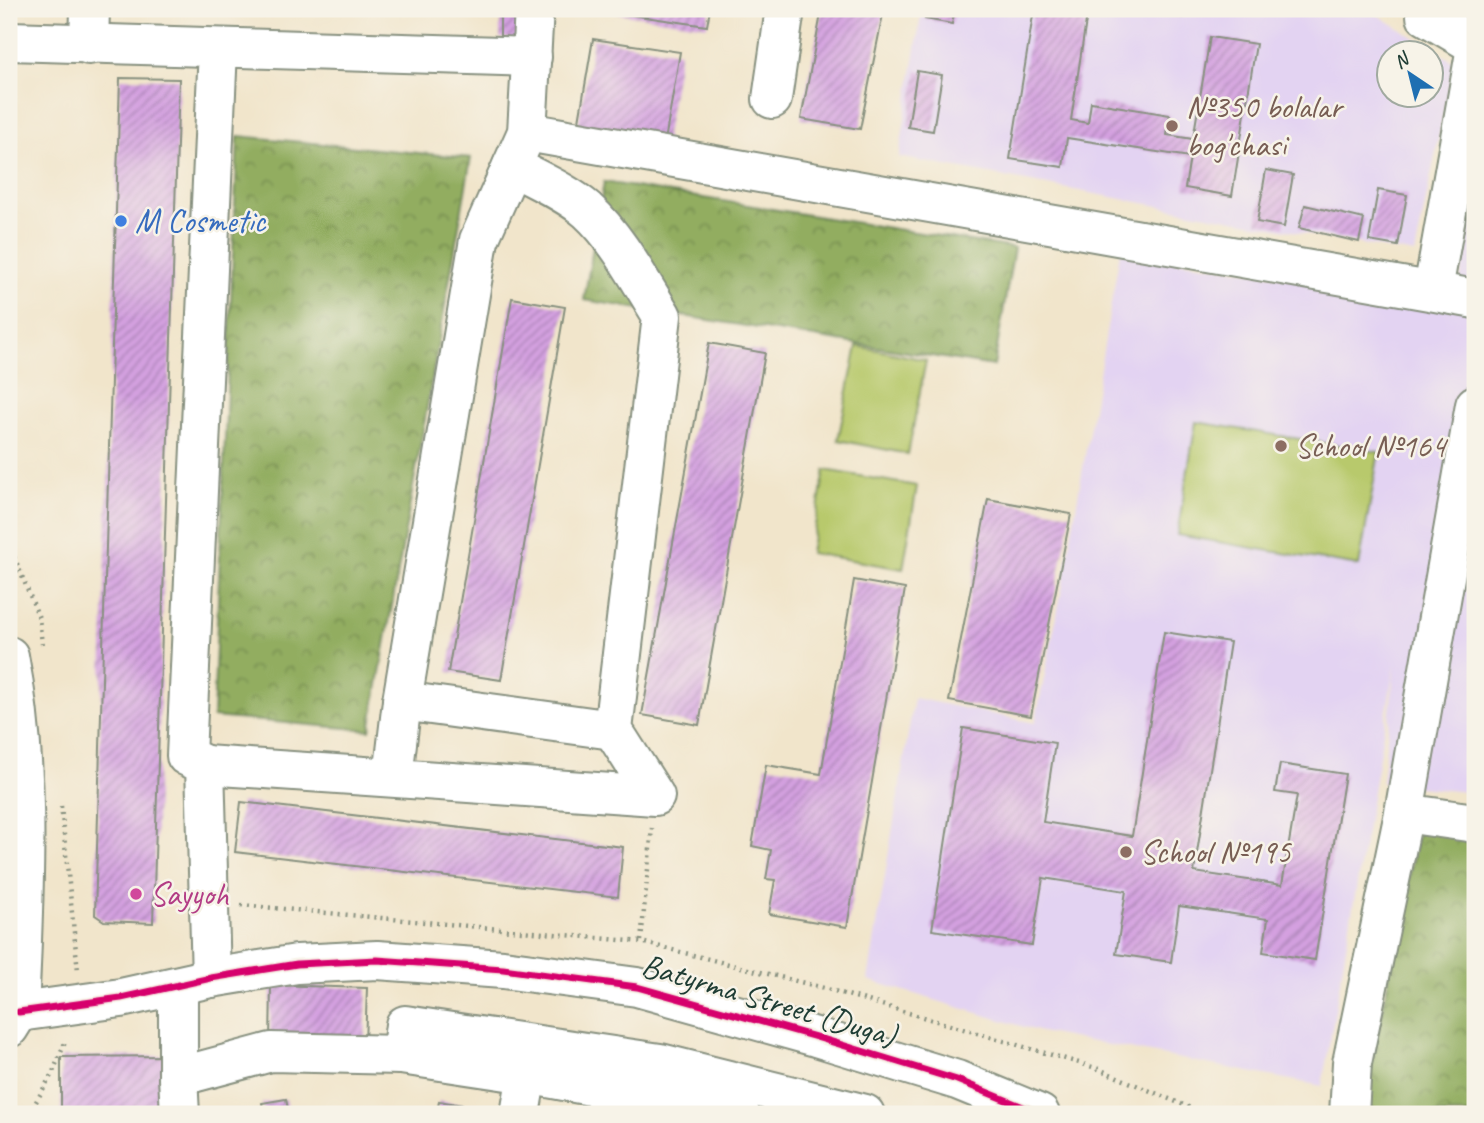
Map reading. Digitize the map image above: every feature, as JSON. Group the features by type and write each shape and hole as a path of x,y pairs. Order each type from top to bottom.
{"street":[{"path":"393,777 402,701 479,240 527,132 534,9"},
{"path":"772,99 785,9"},
{"path":"1426,9 1426,16 1475,45"},
{"path":"9,41 90,27 218,49 533,57"},
{"path":"218,49 186,756 205,765 655,796"},
{"path":"1433,290 1475,53"},
{"path":"527,132 1475,299"},
{"path":"512,166 587,210 613,241 662,316 613,730 655,796"},
{"path":"1349,1114 1352,1063 1404,813 1475,405"},
{"path":"9,656 22,758 26,851 12,1022"},
{"path":"402,701 613,730"},
{"path":"179,1096 194,982 205,765"},
{"path":"1404,813 1475,823"},
{"name":"Batyrma Street (Duga)","path":"12,1022 279,965 377,960 503,969 637,986 957,1080 1040,1114"},
{"path":"401,1055 405,1025 660,1063 865,1114"},
{"path":"179,1096 271,1052 401,1055 527,1074 727,1113"},
{"path":"520,1114 527,1074"}],"path":[{"path":"641,942 655,796"}],"shaded area":[{"name":"№350 bolalar bog'chasi","path":"922,9 1368,9 1415,38 1376,38 1376,108 1445,108 1415,254 899,157"},
{"name":"№350 bolalar bog'chasi","path":"1446,57 1454,62 1446,101"},
{"path":"1475,197 1475,793 1382,783 1395,664 1322,1086 1041,1032 868,980 914,698 1035,723 1062,590 1120,252 1456,303"}],"green space":[{"path":"238,136 471,158 370,730 213,717"},
{"path":"604,182 1014,248 994,366 584,300"},
{"path":"857,346 926,360 908,454 838,440"},
{"path":"1196,422 1379,452 1359,566 1177,535"},
{"path":"825,470 917,486 903,569 810,553"},
{"path":"1419,827 1475,835 1475,1114 1366,1114 1366,1093"}],"building":[{"path":"500,9 525,9 524,40 500,38"},
{"path":"617,9 710,9 707,26 617,13"},
{"path":"822,9 884,9 860,129 801,119"},
{"path":"927,9 955,9 952,24 925,19"},
{"path":"1034,9 1087,14 1071,120 1088,123 1091,102 1170,115 1167,135 1193,139 1210,37 1256,44 1232,196 1185,188 1190,157 1067,138 1063,167 1010,159"},
{"path":"1129,9 1183,9 1182,17"},
{"path":"593,39 680,52 665,141 578,127"},
{"path":"917,71 942,75 933,131 908,127"},
{"path":"120,78 179,79 153,923 104,921 95,915"},
{"path":"1266,170 1293,175 1284,227 1257,222"},
{"path":"1378,190 1407,195 1398,246 1369,241"},
{"path":"1305,205 1364,219 1359,242 1299,228"},
{"path":"512,298 565,307 501,680 448,672"},
{"path":"709,343 765,353 699,725 642,715"},
{"path":"988,499 1071,514 1031,716 949,701"},
{"path":"854,580 905,589 847,927 769,914 775,880 766,879 771,850 752,846 766,765 821,774"},
{"path":"1164,632 1230,642 1194,872 1282,885 1297,795 1275,792 1280,764 1345,774 1315,960 1263,952 1268,919 1179,906 1171,962 1116,954 1126,891 1043,878 1032,945 932,930 963,728 1055,743 1043,822 1132,836"},
{"path":"241,802 623,847 618,897 235,852"},
{"path":"271,985 367,988 365,1044 270,1042"},
{"path":"169,1056 169,1114 61,1114 61,1057"},
{"path":"286,1099 289,1114 264,1114 262,1103"},
{"path":"439,1101 499,1111 498,1114 437,1114"}],"cycle path":[{"path":"19,1012 121,998 211,978 297,964 377,960 503,969 637,987 957,1080 1040,1114"}],"place":[{"name":"№350 bolalar bog'chasi","path":"1172,126"},
{"name":"M Cosmetic","path":"121,221"},
{"name":"School №164","path":"1281,446"},
{"name":"School №195","path":"1126,852"},
{"name":"Sayyoh","path":"136,894"}]}
